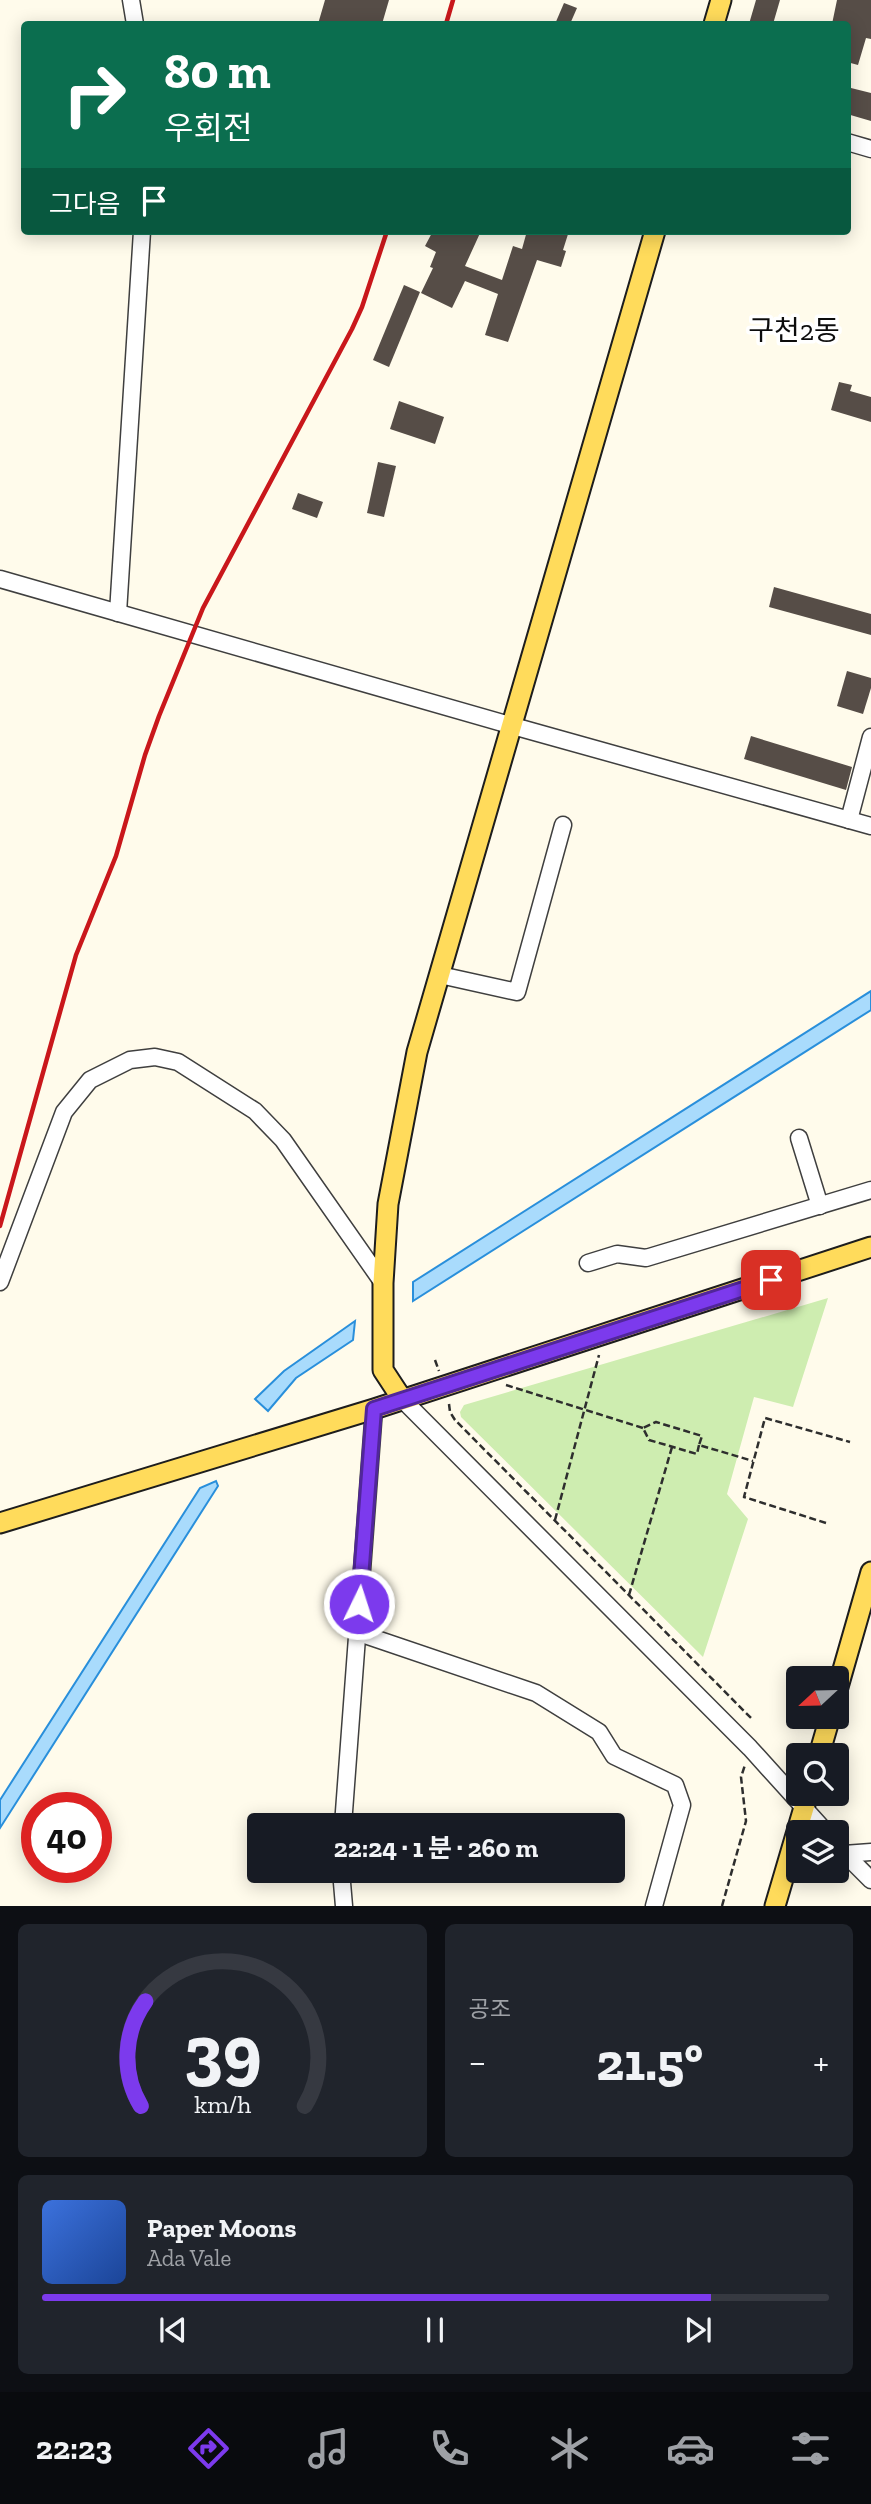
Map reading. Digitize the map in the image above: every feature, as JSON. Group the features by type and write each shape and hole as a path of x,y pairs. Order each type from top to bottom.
{"main road":[{"path":"715,21 721,0"},
{"path":"402,1399 383,1370 383,1283 388,1204 417,1052 654,235"},
{"path":"0,1523 374,1409 871,1247"},
{"path":"844,1666 871,1572"},
{"path":"775,1906 804,1806"}],"street":[{"path":"131,0 134,21"},
{"path":"851,143 871,149"},
{"path":"118,612 142,235"},
{"path":"0,579 871,826"},
{"path":"849,820 871,737"},
{"path":"440,975 517,992 563,825"},
{"path":"0,1283 64,1112 90,1080 130,1060 155,1056 178,1062 255,1111 283,1140 383,1283"},
{"path":"799,1138 820,1206"},
{"path":"588,1263 617,1254 646,1258 871,1190"},
{"path":"402,1399 786,1781"},
{"path":"344,1813 374,1409"},
{"path":"356,1632 536,1693 598,1732 614,1756 675,1785 682,1805 654,1906"},
{"path":"849,1851 871,1852"},
{"path":"849,1859 871,1881"},
{"path":"342,1883 344,1906"}],"path":[{"path":"555,1520 600,1355"},
{"path":"435,1360 450,1412 455,1420 753,1720"},
{"path":"505,1385 643,1428 656,1422 702,1436 697,1454 649,1440 643,1428"},
{"path":"826,1523 744,1497 765,1418 850,1442"},
{"path":"699,1445 753,1461"},
{"path":"629,1595 673,1447"},
{"path":"722,1906 746,1821 741,1777 750,1748"}],"green space":[{"path":"828,1298 793,1407 754,1397 727,1494 748,1519 703,1657 461,1417 460,1412 464,1405"}],"water":[{"path":"871,991 871,1010 413,1301 413,1282"},
{"path":"355,1321 353,1340 296,1378 268,1411 255,1399 284,1371"},
{"path":"216,1481 218,1486 0,1828 0,1800 200,1488"}],"building":[{"path":"325,0 389,0 383,21 319,21"},
{"path":"756,0 780,0 774,21 750,21"},
{"path":"837,0 871,0 871,39 866,38 858,65 851,63 851,21 833,21"},
{"path":"564,3 577,8 571,21 556,21"},
{"path":"851,88 871,93 871,121 851,115"},
{"path":"431,235 479,235 465,266 502,280 513,246 522,249 526,235 568,235 561,267 537,260 508,342 485,335 498,294 465,281 452,308 421,293 433,268 430,267 436,252 425,246"},
{"path":"404,285 420,292 389,367 373,360"},
{"path":"839,382 852,385 850,391 871,397 871,422 831,410"},
{"path":"399,401 444,417 435,444 390,429"},
{"path":"378,462 396,466 384,517 367,513"},
{"path":"298,493 323,502 317,518 292,509"},
{"path":"774,587 871,614 871,635 769,607"},
{"path":"847,671 871,678 871,688 863,714 837,706"},
{"path":"751,736 852,767 846,790 744,759"}],"railway":[{"path":"447,21 453,0"},
{"path":"0,1226 76,955 116,856 159,716 203,608 352,329 386,235"}],"district":[{"name":"구천2동","path":"794,330"}],"route":[{"path":"359,1604 374,1409 771,1280"}]}
